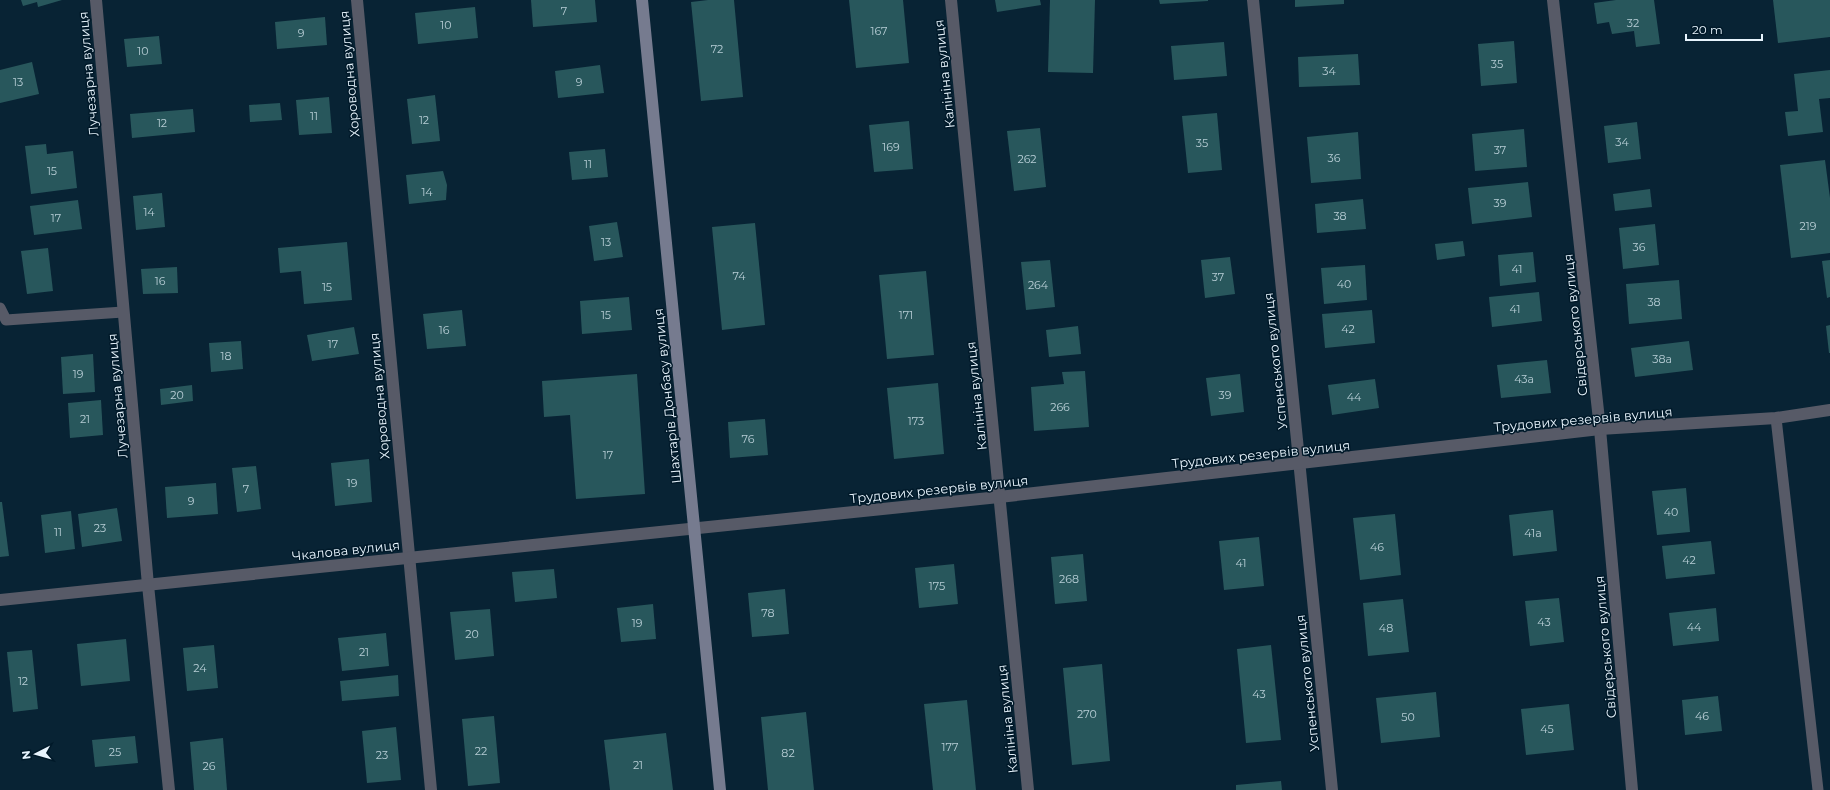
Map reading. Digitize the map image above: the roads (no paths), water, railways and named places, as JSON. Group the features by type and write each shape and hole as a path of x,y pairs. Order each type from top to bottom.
{"street":[{"name":"Лучезарна вулиця","path":"96,0 148,585 169,790"},
{"name":"Хороводна вулиця","path":"357,0 408,558 431,790"},
{"name":"Шахтарів Донбасу вулиця","path":"642,0 720,790"},
{"name":"Калініна вулиця","path":"951,0 1028,790"},
{"name":"Успенського вулиця","path":"1253,0 1332,790"},
{"name":"Свідерського вулиця","path":"1553,0 1600,430 1632,790"},
{"name":"Трудових резервів вулиця","path":"695,529 1000,497 1600,430 1776,418 1830,410"},
{"name":"Чкалова вулиця","path":"0,600 695,529"}],"lane":[{"path":"0,308 6,320 123,312"},
{"path":"1776,418 1818,790"}]}
